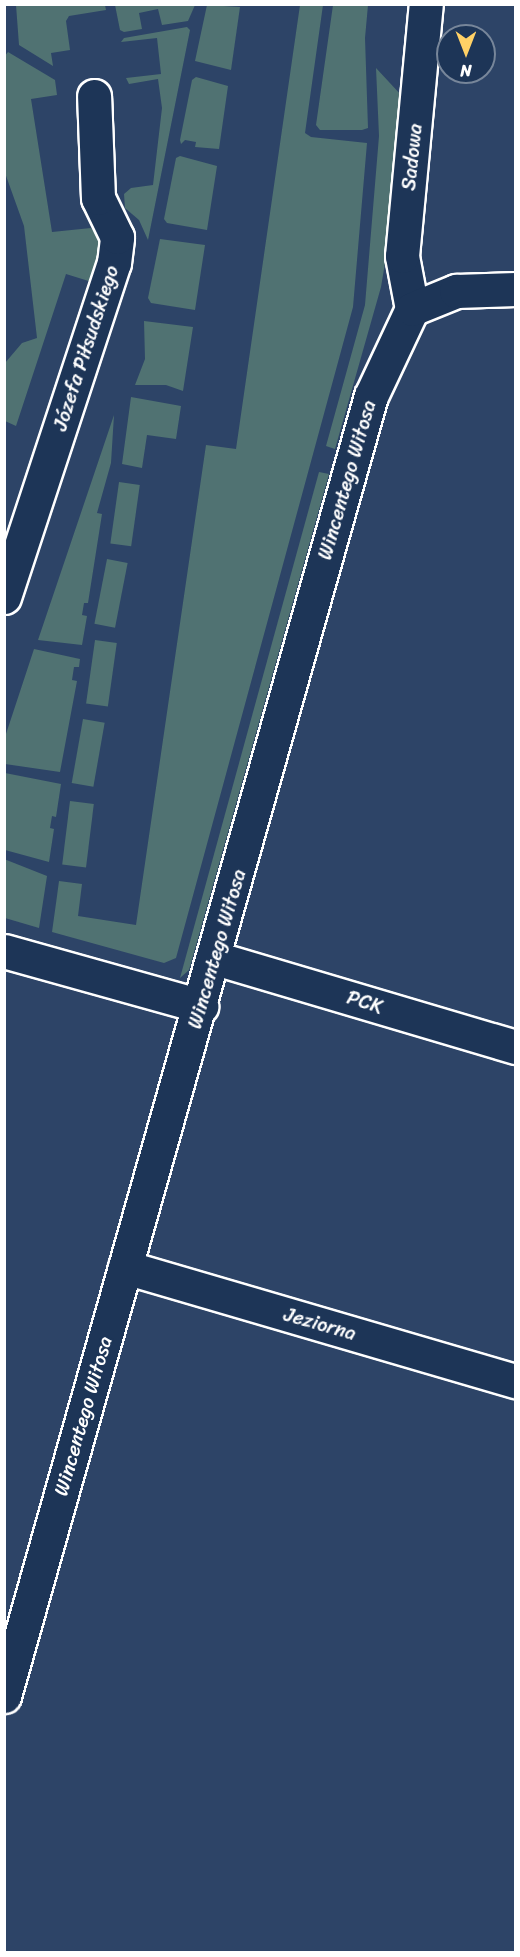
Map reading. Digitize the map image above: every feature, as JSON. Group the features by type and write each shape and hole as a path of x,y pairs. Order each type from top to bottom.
{"street":[{"name":"Sadowa","path":"412,309 402,256 426,4"},
{"name":"Józefa Piłsudskiego","path":"4,597 114,263 117,237 98,198 94,96"},
{"path":"412,309 456,291 516,289"},
{"name":"Wincentego Witosa","path":"4,1696 215,958 349,466 371,396 412,309"},
{"path":"4,951 201,1006"},
{"name":"PCK","path":"215,958 516,1047"},
{"name":"Jeziorna","path":"125,1267 516,1381"}],"green space":[{"path":"115,4 195,5 188,21 162,25 158,9 139,13 142,29 124,32 120,30"},
{"path":"16,5 105,5 106,10 69,16 66,21 70,50 51,53 53,66 19,45"},
{"path":"207,5 240,7 231,70 195,61"},
{"path":"300,5 323,5 305,133 311,137 367,143 353,307 176,958 164,963 52,932 59,881 82,884 78,916 136,925 206,445 236,449"},
{"path":"333,5 368,5 365,38 368,128 362,130 320,130 316,125"},
{"path":"187,27 190,30 148,240 139,220 125,208 124,194 131,188 153,185 162,108 158,79 129,84 126,78 161,74 157,38 121,42 124,38"},
{"path":"8,52 55,80 57,95 31,99 52,232 91,228 101,241 95,283 66,274 16,426 5,421 5,363 22,343 37,338 24,226 5,173 4,57"},
{"path":"376,68 402,96 387,251 381,287 335,449 326,446 365,305 379,136"},
{"path":"196,77 228,86 219,149 195,147 196,142 185,140 181,144 192,80"},
{"path":"180,156 217,166 207,230 167,223 164,219 176,158"},
{"path":"160,239 205,245 195,310 151,303 148,298"},
{"path":"144,321 193,327 183,391 166,385 135,385 145,359"},
{"path":"131,397 181,406 176,439 147,435 142,468 122,464"},
{"path":"114,415 111,463 97,513 102,514 88,603 84,603 82,615 87,616 82,645 38,640"},
{"path":"319,472 329,474 189,970 180,978"},
{"path":"119,482 140,485 131,546 110,543"},
{"path":"107,559 128,563 115,628 94,624"},
{"path":"95,640 117,643 108,706 86,703"},
{"path":"34,649 80,659 79,667 74,667 72,680 77,681 60,772 5,764 5,737"},
{"path":"83,719 105,723 93,787 72,783"},
{"path":"5,773 61,784 56,817 52,816 50,828 54,829 49,862 5,850"},
{"path":"70,801 94,804 86,867 62,865"},
{"path":"4,859 47,876 39,928 5,918"}]}
